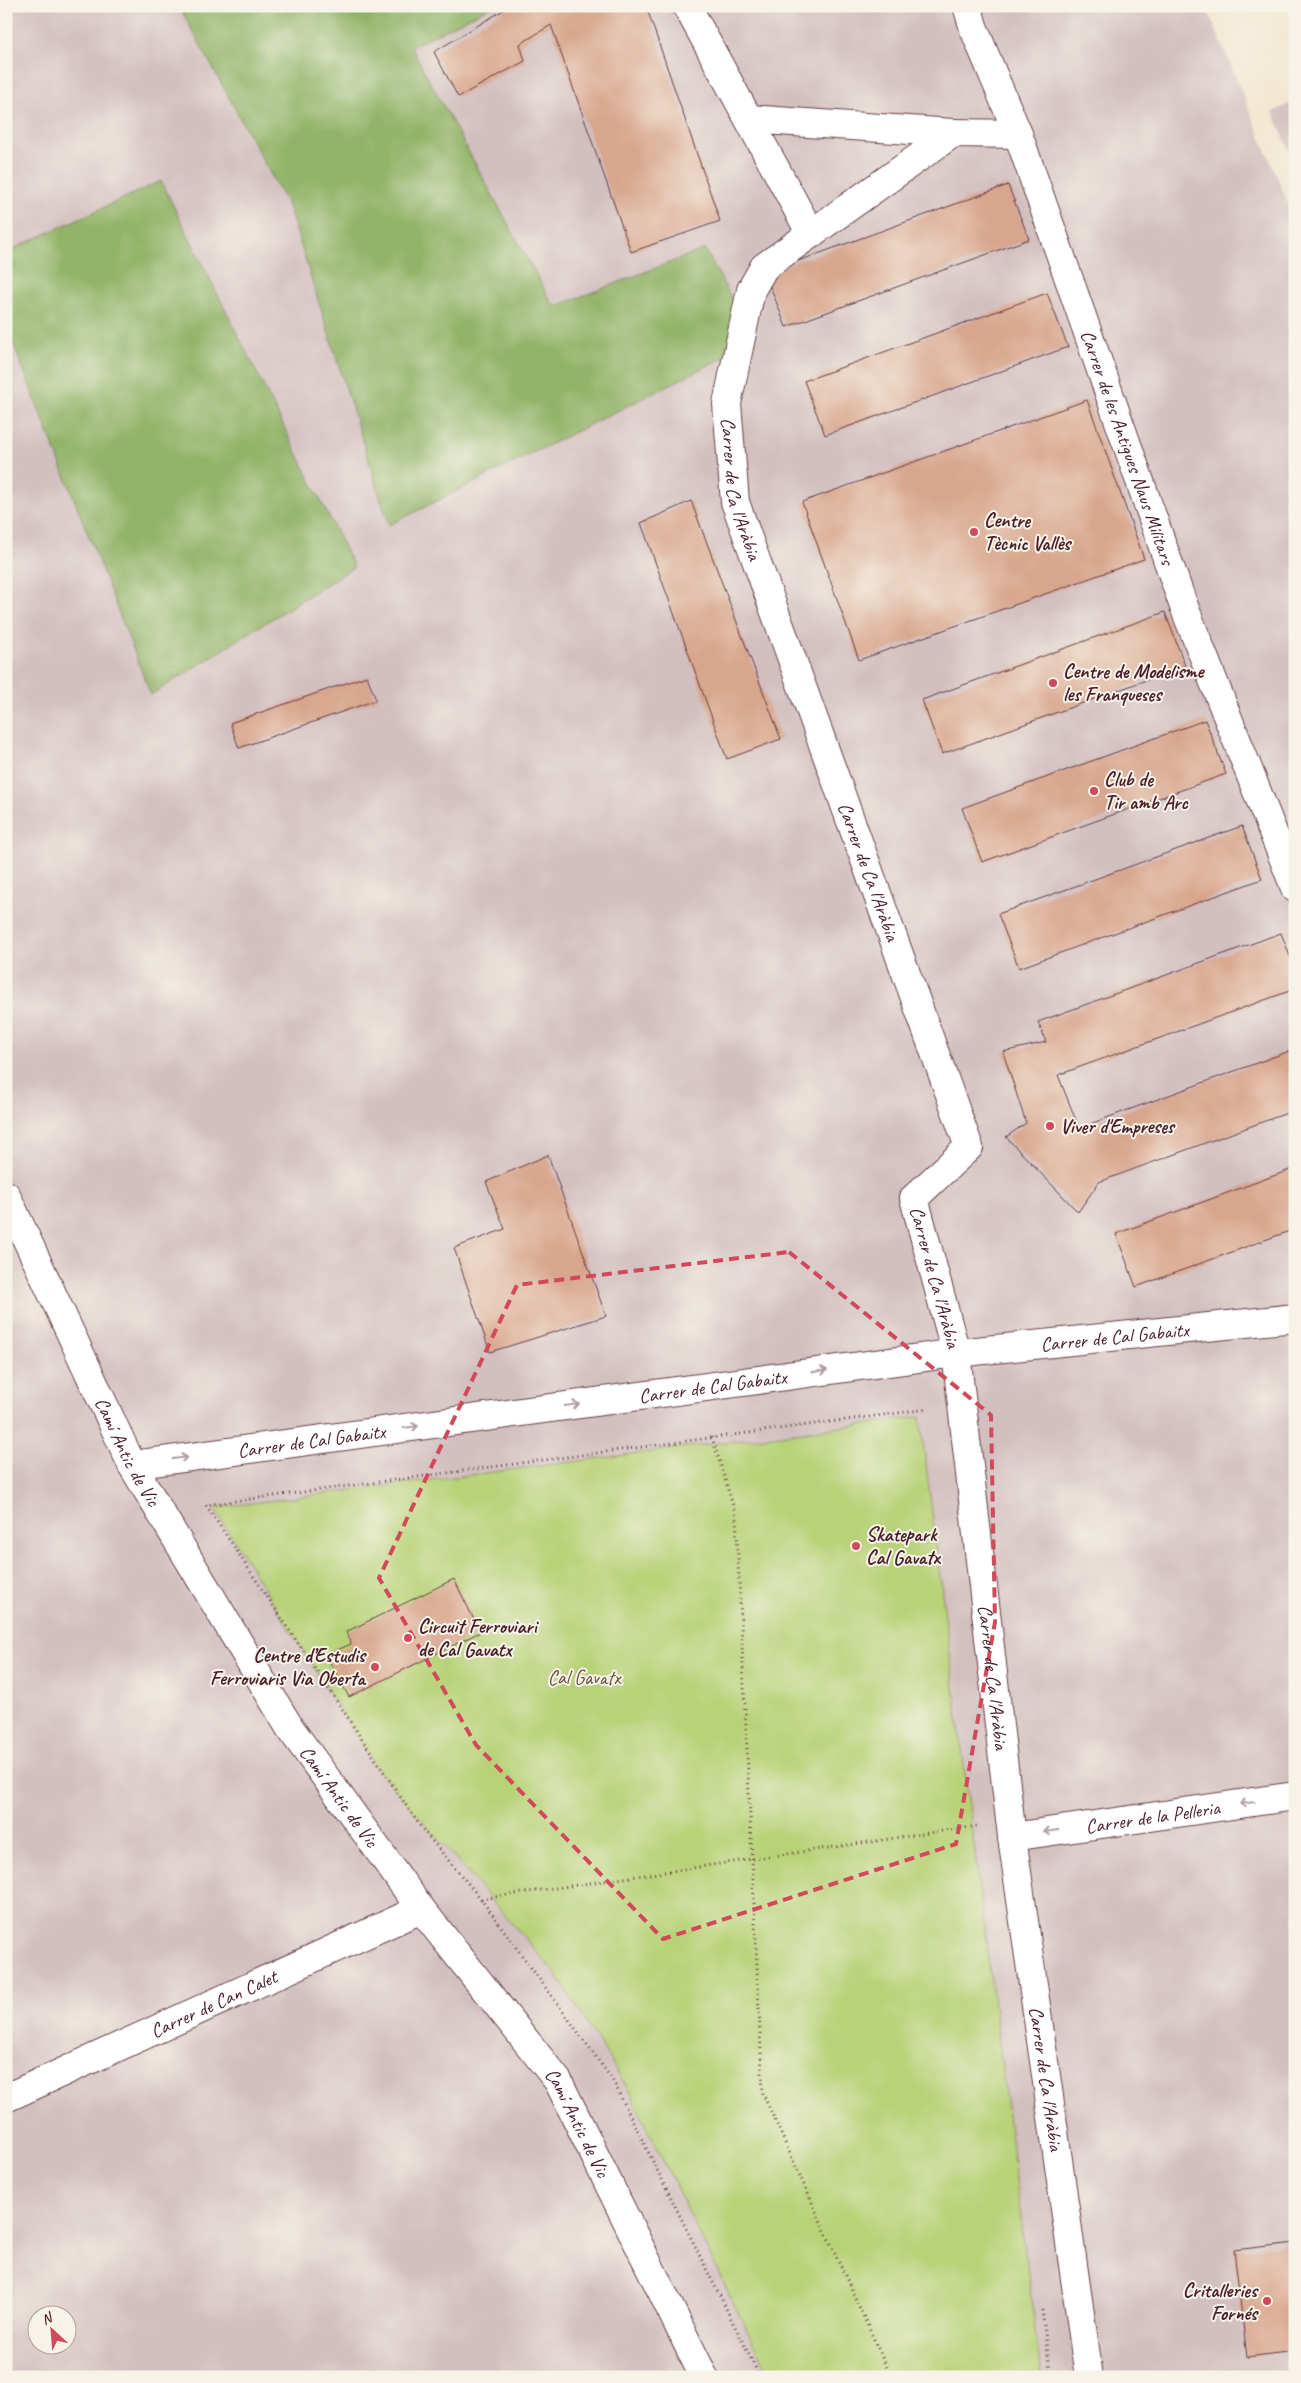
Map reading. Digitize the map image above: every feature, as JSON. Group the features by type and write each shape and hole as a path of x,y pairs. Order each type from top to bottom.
{"street":[{"path":"687,6 811,234"},
{"name":"Carrer de les Antigues Naus Militars","path":"967,6 974,30 1018,134 1184,604 1295,888"},
{"path":"749,120 953,133 1018,134"},
{"name":"Carrer de Ca l'Aràbia","path":"953,133 764,267 751,290 727,404 735,502 970,1147 914,1198 956,1353 1012,1837 1089,2377"},
{"name":"Camí Antic de Vic","path":"6,1195 132,1465 290,1728 421,1909 558,2081 704,2377"},
{"name":"Carrer de Cal Gabaitx","path":"132,1465 956,1353 1295,1318"},
{"name":"Carrer de la Pelleria","path":"1012,1837 1295,1796"},
{"name":"Carrer de Can Calet","path":"6,2098 421,1909"}],"path":[{"path":"760,2377 612,2079 481,1899 422,1829 206,1505 928,1408 929,1418"},
{"path":"712,1437 736,1515 754,1859 763,2094 891,2377"},
{"path":"481,1899 982,1826"},
{"path":"1042,2308 1051,2377"}],"highlighted area":[{"path":"789,1252 991,1415 995,1622 956,1844 663,1939 476,1745 379,1578 517,1285"}],"shaded area":[{"path":"6,6 1206,6 1295,220 1295,2377 6,2377"},
{"path":"1295,101 1295,163 1273,112"}],"green space":[{"path":"179,6 492,6 411,47 554,307 705,249 755,342 389,525 289,208"},
{"path":"161,181 354,567 151,695 6,325 6,252"},
{"name":"Cal Gavatx","path":"920,1417 1041,2377 770,2377 628,2089 556,1974 377,1769 214,1508"}],"building":[{"path":"510,6 646,6 720,221 631,252 551,25 520,44 525,61 458,97 434,52"},
{"path":"1008,185 1029,239 786,327 765,273"},
{"path":"1047,293 1068,347 825,435 804,381"},
{"name":"Centre Tècnic Vallès","path":"1087,400 1144,559 859,660 802,502"},
{"path":"691,501 781,739 727,759 641,523"},
{"name":"Centre de Modelisme les Franqueses","path":"1165,612 1185,666 942,754 922,700"},
{"path":"367,676 376,700 239,748 230,723"},
{"name":"Club de Tir amb Arc","path":"1205,720 1226,774 982,862 962,808"},
{"path":"1242,826 1262,879 1019,968 998,914"},
{"path":"1281,933 1295,969 1295,989 1058,1075 1079,1128 1295,1049 1295,1110 1099,1182 1078,1212 1006,1137 1026,1123 1003,1052 1046,1042 1038,1022"},
{"path":"548,1155 606,1316 490,1352 454,1248 505,1229 486,1182"},
{"path":"1295,1168 1295,1229 1136,1287 1116,1234"},
{"name":"Circuit Ferroviari de Cal Gavatx","path":"454,1579 480,1632 349,1697 326,1655 351,1644 346,1632"},
{"name":"Critalleries Fornés","path":"1295,2243 1295,2351 1247,2357 1234,2250"}],"place":[{"name":"Centre Tècnic Vallès","path":"974,532"},
{"name":"Centre de Modelisme les Franqueses","path":"1053,683"},
{"name":"Club de Tir amb Arc","path":"1094,791"},
{"name":"Viver d'Empreses","path":"1050,1126"},
{"name":"Skatepark Cal Gavatx","path":"856,1546"},
{"name":"Circuit Ferroviari de Cal Gavatx","path":"408,1638"},
{"name":"Centre d’Estudis Ferroviaris Via Oberta","path":"375,1667"},
{"name":"Critalleries Fornés","path":"1267,2301"}]}
